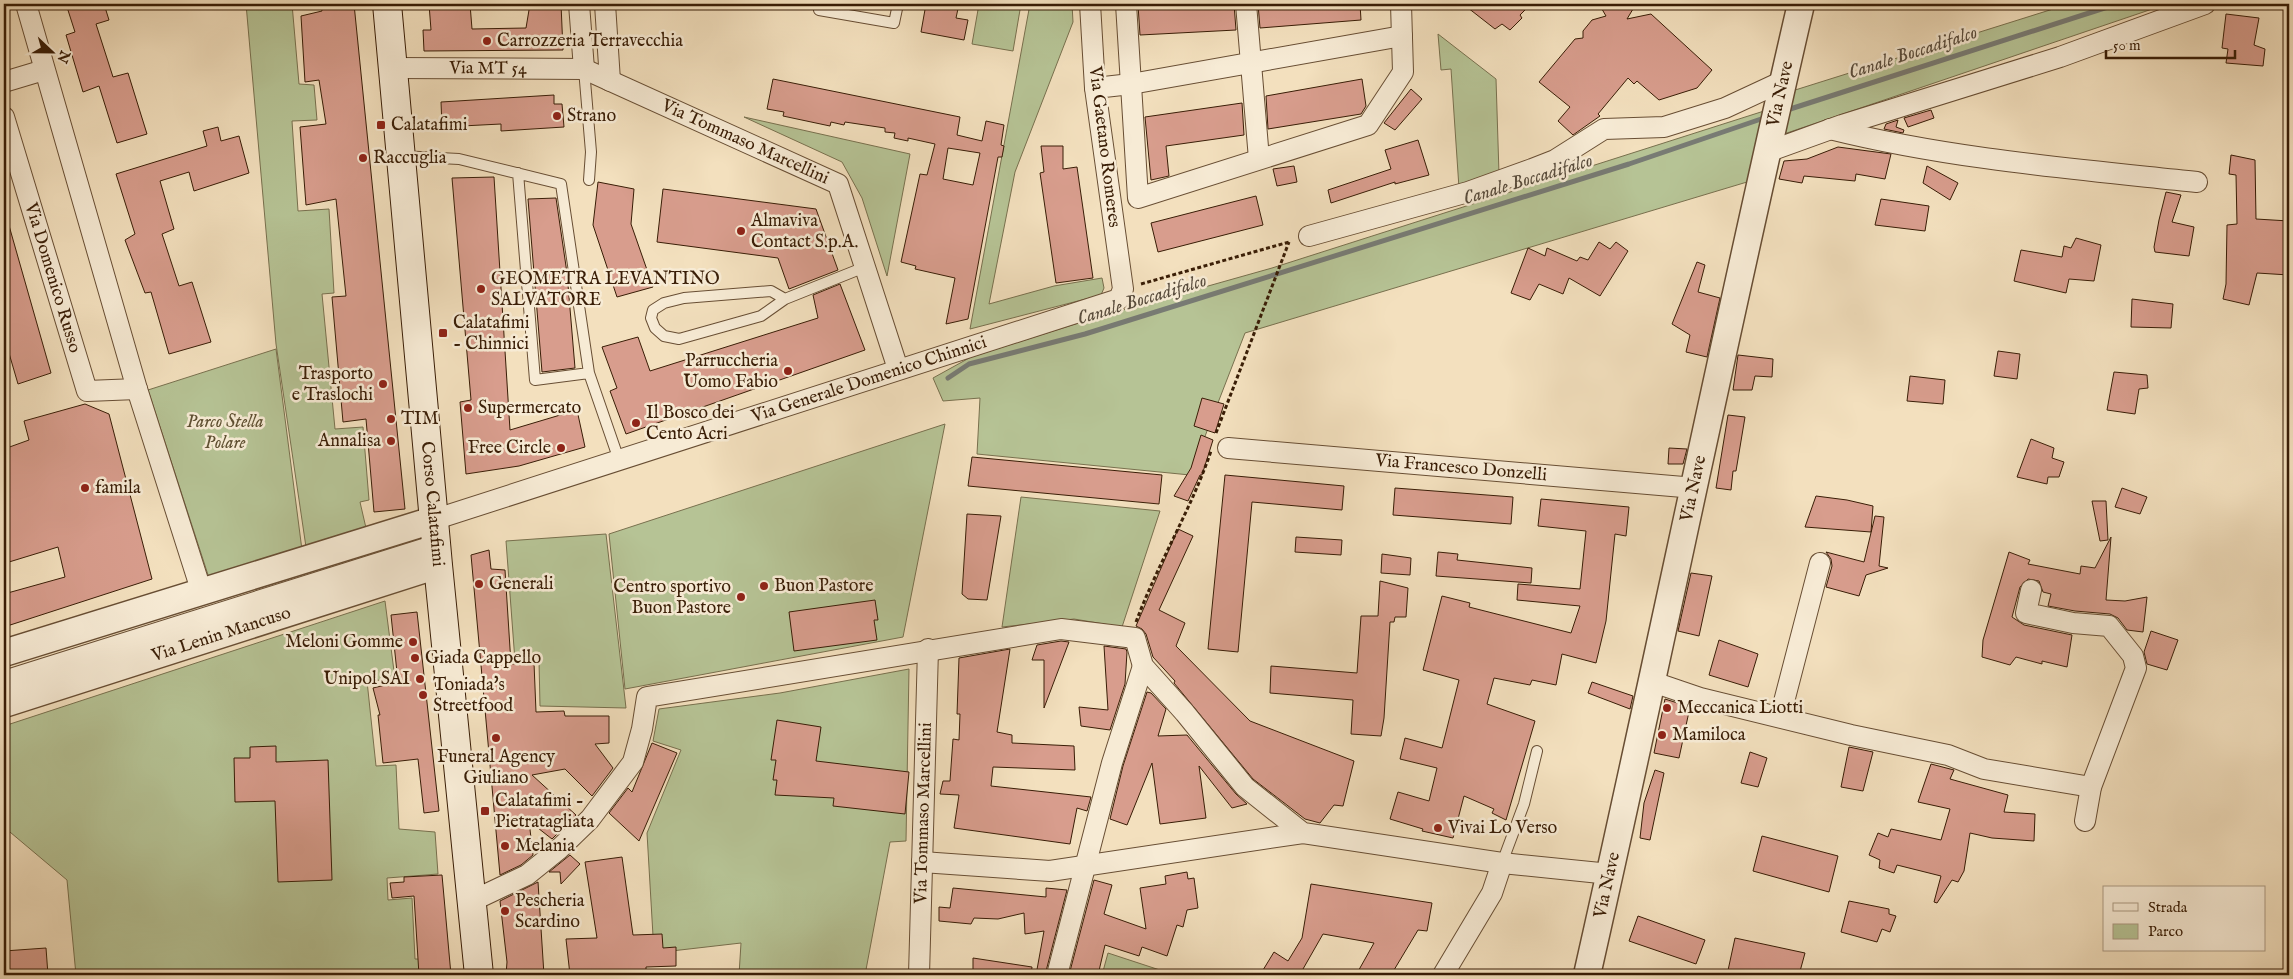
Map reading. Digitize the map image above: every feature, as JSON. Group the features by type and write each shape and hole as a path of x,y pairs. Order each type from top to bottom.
{"main road":[{"name":"Corso Calatafimi","path":"387,4 436,543 479,975"}],"street":[{"path":"26,4 136,389 202,593"},
{"path":"580,4 584,69"},
{"path":"605,4 610,81"},
{"name":"Via Gaetano Romeres","path":"1090,4 1095,88 1123,289"},
{"path":"1126,4 1138,198 1368,125 1403,72 1401,4"},
{"path":"1246,4 1259,159"},
{"name":"Via Nave","path":"1587,975 1653,682 1769,141 1801,4"},
{"path":"1769,141 1830,129 2060,57 2205,4"},
{"path":"1095,88 1131,84 1402,36"},
{"name":"Via MT 54","path":"392,68 584,69"},
{"name":"Via Tommaso Marcellini","path":"584,69 838,184 898,369"},
{"path":"4,82 44,70"},
{"path":"1310,236 1468,192 1532,170 1555,160 1604,129 1664,127 1725,108 1782,87"},
{"name":"Via Domenico Russo","path":"4,117 87,391 136,389"},
{"path":"1830,129 1885,143 2057,167 2197,182"},
{"name":"Via Generale Domenico Chinnici","path":"436,543 619,460 898,369 1109,303 1119,299 1123,289"},
{"name":"Via Francesco Donzelli","path":"1228,448 1695,488"},
{"path":"4,653 202,593 436,543"},
{"name":"Via Lenin Mancuso","path":"4,681 436,543"},
{"name":"Via Lenin Mancuso","path":"4,704 436,543"},
{"path":"1780,717 1820,563"},
{"path":"2031,590 2026,613 2073,623 2109,626 2133,656 2136,668 2091,787 2085,821"},
{"path":"472,901 527,876 558,850 590,819 633,762 642,729 647,697 928,649 1061,629 1135,638 1143,666 1185,713 1245,787 1303,833"},
{"name":"Via Tommaso Marcellini","path":"918,975 928,649"},
{"path":"1057,975 1112,763 1143,666"},
{"path":"1653,682 1700,698 1948,755 1984,769 2091,787"},
{"path":"922,862 1050,871 1085,864 1303,833 1502,863 1610,874"},
{"path":"1443,975 1492,893 1502,863"}],"lane":[{"path":"820,4 819,10 894,23 898,4"},
{"path":"584,69 591,152 589,180"},
{"path":"400,156 459,159 561,184 589,373 619,460"},
{"path":"518,172 535,380 589,373"},
{"path":"785,299 771,291 684,298 664,304 653,310 651,318 655,328 664,336 680,338 761,316 785,299 865,267"},
{"path":"1502,863 1524,804 1537,751"}],"path":[{"path":"1123,289 1271,248"}],"green space":[{"path":"246,4 292,4 299,84 314,85 317,120 292,121 298,211 329,209 334,293 322,294 335,429 363,427 369,500 360,502 366,528 306,547 276,344"},
{"path":"979,4 1021,4 1013,51 972,44"},
{"path":"1030,4 1072,4 1073,22 1015,172 989,304 1054,286 1102,278 1104,288 1101,295 970,329"},
{"path":"2069,4 2167,4 1781,135 1792,91"},
{"path":"1438,34 1496,79 1499,174 1459,188 1451,69 1441,70"},
{"path":"1764,111 1747,182 1245,333 1190,475 977,454 980,398 943,401 933,378 971,357 1091,319 1272,268"},
{"path":"744,117 910,154 887,276 862,198 842,162"},
{"name":"Parco Stella Polare","path":"276,349 302,550 210,581 148,390"},
{"name":"Buon Pastore","path":"945,424 903,637 625,689 609,534"},
{"path":"1021,497 1160,511 1122,627 1074,619 1002,627"},
{"path":"606,534 626,708 540,706 539,661 515,661 506,541"},
{"path":"385,601 395,679 367,681 376,766 396,765 399,829 435,832 438,874 387,878 388,900 412,898 415,959 420,959 420,970 398,973 397,975 76,975 67,880 4,827 4,726"},
{"path":"909,669 906,841 890,842 865,975 739,975 741,943 654,953 647,833 681,750 653,741 659,709 780,693"},
{"path":"1108,953 1175,975 1102,975"}],"building":[{"path":"66,4 104,4 109,20 96,24 113,77 128,73 147,134 117,143 99,86 83,92 66,35 75,32"},
{"path":"321,4 354,4 405,509 374,512 366,419 343,422 332,297 346,296 336,199 306,205 300,127 326,124 319,80 305,82 301,16 322,11"},
{"path":"429,4 470,4 472,29 526,28 530,4 561,4 563,50 424,51 423,30 431,30"},
{"path":"926,4 959,4 956,18 968,20 964,40 921,32"},
{"path":"1234,4 1236,30 1140,35 1138,5"},
{"path":"1258,4 1360,4 1361,20 1260,28"},
{"path":"1463,4 1531,4 1520,15 1522,18 1510,30 1502,24 1495,29"},
{"path":"1599,4 1636,4 1627,19 1651,14 1712,70 1697,88 1659,100 1637,81 1634,84 1628,78 1598,114 1600,116 1573,135 1558,121 1570,107 1539,82 1575,39 1583,38 1583,31 1592,20 1606,16"},
{"path":"2226,14 2259,18 2254,45 2265,49 2263,66 2226,63 2228,49 2222,48"},
{"path":"773,79 960,117 957,135 982,141 986,121 1004,125 1001,145 1004,146 1002,157 998,157 968,319 946,324 955,278 915,269 916,266 901,262 920,174 927,175 935,144 908,138 908,141 894,138 895,133 885,132 885,128 845,122 844,125 831,122 830,126 783,116 784,112 767,109","holes":["948,148 980,153 973,185 943,179"]},
{"path":"1362,79 1366,106 1361,114 1268,129 1266,96"},
{"path":"1411,89 1422,99 1395,130 1384,123"},
{"path":"554,95 554,104 562,104 564,127 501,131 501,124 442,127 441,102"},
{"path":"1242,103 1244,135 1166,146 1169,176 1151,180 1145,117"},
{"path":"1931,110 1934,118 1908,127 1904,118"},
{"path":"1898,120 1896,127 1904,130 1903,133 1884,129 1886,124"},
{"path":"218,127 221,141 239,136 249,173 194,191 189,172 160,181 174,229 162,234 179,286 192,282 211,342 169,354 151,292 145,293 125,240 135,234 116,174 207,146 203,131"},
{"path":"1418,140 1429,175 1395,184 1395,182 1331,203 1328,190 1391,169 1385,150"},
{"path":"1041,146 1063,146 1063,169 1077,167 1093,278 1056,283 1040,173 1044,172"},
{"path":"1838,147 1891,154 1885,179 1856,174 1855,181 1804,176 1802,183 1779,179 1784,161 1807,159"},
{"path":"2231,155 2255,160 2256,219 2289,221 2289,275 2257,273 2249,305 2223,299 2226,284 2227,225 2237,224 2236,175 2229,174"},
{"path":"1294,166 1297,182 1277,186 1273,169"},
{"path":"1927,166 1958,183 1950,200 1923,183"},
{"name":"GEOMETRA LEVANTINO SALVATORE","path":"494,177 510,430 577,410 585,447 519,466 466,474 460,402 471,400 452,178"},
{"path":"598,182 634,189 631,224 653,287 617,297 593,225"},
{"name":"Almaviva Contact S.p.A.","path":"663,189 816,209 838,270 789,289 778,258 657,242"},
{"path":"2166,192 2181,195 2172,222 2194,227 2189,256 2155,252 2154,247"},
{"path":"1256,196 1263,225 1158,252 1151,223"},
{"path":"556,198 567,273 575,368 542,372 528,199"},
{"path":"1881,199 1929,206 1925,231 1875,225"},
{"path":"8,222 51,373 18,384 4,336 4,223"},
{"path":"2076,238 2101,245 2094,281 2069,279 2066,293 2014,281 2021,250 2062,257 2064,246 2071,248"},
{"path":"1599,242 1610,249 1616,242 1628,251 1600,296 1569,278 1563,294 1539,284 1530,300 1511,293 1528,248 1545,256 1547,248 1577,261 1580,257 1588,260"},
{"path":"1697,262 1705,265 1698,292 1720,298 1707,357 1686,352 1690,335 1672,324"},
{"path":"840,284 865,350 626,434 610,391 617,388 602,347 638,337 650,371 818,318 813,295"},
{"path":"2132,299 2173,304 2171,328 2131,327"},
{"path":"1998,351 2020,354 2017,379 1994,376"},
{"path":"1738,355 1773,359 1772,377 1755,376 1752,390 1733,390"},
{"path":"2114,372 2147,375 2148,388 2139,389 2135,414 2107,410"},
{"path":"1910,376 1945,380 1943,404 1907,401"},
{"path":"1202,398 1224,404 1215,433 1194,426"},
{"name":"famila","path":"85,404 109,414 152,579 4,627 4,594 65,577 58,547 9,562 4,543 4,449 29,440 24,421"},
{"path":"1728,415 1745,417 1736,471 1733,471 1731,490 1716,488"},
{"path":"1201,435 1213,440 1202,475 1200,475 1188,501 1174,496 1191,468"},
{"path":"2031,439 2054,448 2052,458 2064,462 2059,477 2048,477 2047,484 2017,477"},
{"path":"1669,448 1687,449 1683,464 1668,464"},
{"path":"972,457 1162,475 1159,504 968,486"},
{"path":"1225,475 1344,486 1342,510 1252,502 1238,652 1208,649"},
{"path":"1395,488 1513,497 1511,524 1393,515"},
{"path":"2122,488 2147,497 2140,514 2115,507"},
{"path":"1816,496 1873,506 1871,532 1805,527"},
{"path":"1541,499 1629,507 1626,536 1615,534 1606,621 1596,663 1562,654 1556,685 1532,680 1530,685 1494,678 1487,704 1535,721 1506,820 1492,813 1494,809 1464,796 1453,838 1422,831 1423,829 1390,819 1398,792 1429,801 1437,768 1400,759 1405,738 1442,748 1459,680 1423,670 1442,596 1470,603 1469,607 1571,633 1580,606 1517,600 1518,584 1580,589 1586,531 1538,526"},
{"path":"2092,501 2106,501 2108,540 2100,541"},
{"path":"967,514 1001,516 987,600 968,599 962,594"},
{"path":"1875,516 1884,517 1879,566 1888,568 1866,575 1859,596 1826,587 1832,566 1831,559 1826,552 1864,562"},
{"path":"1178,529 1193,536 1159,610 1185,623 1176,646 1250,721 1354,761 1343,806 1334,805 1320,823 1305,819 1253,779 1174,683 1175,681 1153,657 1146,634 1136,626"},
{"path":"1296,537 1342,540 1341,555 1295,552"},
{"path":"2111,537 2106,600 2125,601 2147,597 2143,632 2127,630 2118,618 2110,614 2075,611 2048,606 2051,594 2043,592 2039,581 2028,579 2020,587 2012,617 2024,625 2072,635 2067,667 2042,661 2042,664 2016,657 2010,665 1982,657 1983,640 2009,552 2030,560 2028,564 2080,574 2081,566 2095,568"},
{"path":"489,550 491,569 505,570 511,664 534,663 536,712 564,711 565,716 609,716 609,743 595,744 613,768 592,796 565,769 532,775 576,815 552,839 529,821 533,855 521,865 500,875 471,555"},
{"path":"1438,552 1458,554 1457,560 1532,568 1531,583 1436,576"},
{"path":"1382,554 1411,558 1410,575 1381,573"},
{"path":"1691,573 1712,576 1699,636 1678,631"},
{"path":"1380,581 1408,588 1406,617 1395,617 1394,622 1390,622 1384,718 1381,736 1351,734 1353,700 1270,693 1271,666 1357,673 1361,616 1378,616"},
{"path":"875,600 878,620 874,620 877,640 794,651 789,612"},
{"path":"417,612 439,811 424,813 418,759 383,763 378,715 380,715 373,688 398,682 391,615"},
{"path":"2151,631 2178,640 2167,670 2147,664 2144,652"},
{"path":"1719,640 1758,654 1748,687 1709,675"},
{"path":"1061,641 1069,642 1044,708 1044,660 1032,660 1037,645"},
{"path":"1104,646 1126,649 1127,652 1125,684 1110,730 1081,726 1079,707 1108,710"},
{"path":"1010,649 997,732 1012,735 1012,743 1074,746 1075,770 993,767 991,786 1091,797 1087,811 1077,808 1070,844 954,828 959,795 940,794 943,781 950,781 953,739 959,740 960,714 957,714 959,658"},
{"path":"1592,682 1633,696 1630,709 1588,693"},
{"path":"1147,692 1151,693 1166,709 1158,736 1187,735 1236,794 1247,804 1232,808 1199,766 1206,818 1160,824 1152,763 1127,825 1110,819 1123,766"},
{"path":"1665,699 1690,707 1679,758 1654,753"},
{"path":"777,720 821,727 816,761 909,772 905,814 833,806 834,798 775,795 777,780 773,780 776,760 771,760"},
{"path":"652,743 677,753 639,841 609,813 628,788 632,792"},
{"path":"276,746 276,762 328,760 332,880 278,882 275,801 235,802 234,758 250,758 250,747"},
{"path":"1849,747 1873,752 1863,791 1841,787"},
{"path":"1750,752 1767,758 1758,787 1741,783"},
{"path":"1931,764 1954,770 1950,779 2008,795 2004,812 2035,814 2034,841 1992,838 1970,833 1964,871 1958,882 1952,880 1937,903 1934,902 1941,876 1897,865 1894,873 1879,868 1880,860 1869,855 1878,833 1888,837 1891,829 1941,840 1950,809 1918,802"},
{"path":"1655,770 1664,773 1650,840 1640,838 1644,803"},
{"path":"1762,836 1838,856 1829,892 1753,871"},
{"path":"570,855 580,864 561,884 560,872 549,872"},
{"path":"622,857 633,935 662,934 663,948 676,947 676,966 646,967 646,975 570,975 566,939 597,938 585,862"},
{"path":"1187,872 1188,879 1194,878 1198,908 1187,910 1183,927 1177,925 1167,956 1142,947 1139,956 1105,945 1098,975 1069,975 1094,880 1112,885 1104,914 1146,929 1140,888 1166,884 1165,876"},
{"path":"442,875 451,975 419,975 414,896 392,898 390,883 404,882 404,877"},
{"path":"538,882 544,975 506,975 507,962 500,901"},
{"path":"1311,884 1432,903 1427,931 1418,930 1391,975 1356,975 1374,943 1323,934 1303,969 1314,975 1260,975 1274,952 1288,961 1302,938"},
{"path":"953,888 1046,897 1046,888 1067,890 1045,975 1036,975 1044,931 1025,934 1024,913 998,919 974,918 971,924 939,921 939,907 950,908"},
{"path":"1849,901 1889,909 1889,914 1896,916 1890,932 1882,929 1877,942 1841,932"},
{"path":"1638,916 1705,940 1696,964 1629,941"},
{"path":"1735,938 1805,953 1799,975 1727,975"},
{"path":"46,948 48,975 4,975 4,951"},
{"path":"973,958 1032,967 1031,975 973,975"}],"waterway":[{"name":"Canale Boccadifalco","path":"1784,111 2117,4"},
{"name":"Canale Boccadifalco","path":"948,378 969,364 1085,334 1629,164 1767,117"}],"place":[{"name":"Carrozzeria Terravecchia","path":"487,41"},
{"name":"Strano","path":"557,116"},
{"name":"Calatafimi","path":"381,125"},
{"name":"Raccuglia","path":"363,158"},
{"name":"Almaviva Contact S.p.A.","path":"741,231"},
{"name":"GEOMETRA LEVANTINO SALVATORE","path":"481,289"},
{"name":"Calatafimi - Chinnici","path":"443,333"},
{"name":"Parruccheria Uomo Fabio","path":"788,371"},
{"name":"Trasporto e Traslochi","path":"383,384"},
{"name":"Supermercato","path":"468,408"},
{"name":"TIM","path":"391,419"},
{"name":"Il Bosco dei Cento Acri","path":"636,423"},
{"name":"Annalisa","path":"391,441"},
{"name":"Free Circle","path":"561,448"},
{"name":"famila","path":"85,488"},
{"name":"Generali","path":"479,584"},
{"name":"Buon Pastore","path":"764,586"},
{"name":"Centro sportivo Buon Pastore","path":"741,597"},
{"name":"Meloni Gomme","path":"413,642"},
{"name":"Giada Cappello","path":"415,658"},
{"name":"Unipol SAI","path":"420,679"},
{"name":"Toniada's Streetfood","path":"423,695"},
{"name":"Meccanica Liotti","path":"1667,708"},
{"name":"Mamiloca","path":"1662,735"},
{"name":"Funeral Agency Giuliano","path":"496,738"},
{"name":"Calatafimi - Pietratagliata","path":"485,811"},
{"name":"Vivai Lo Verso","path":"1438,828"},
{"name":"Melania","path":"505,846"},
{"name":"Pescheria Scardino","path":"505,911"}]}
